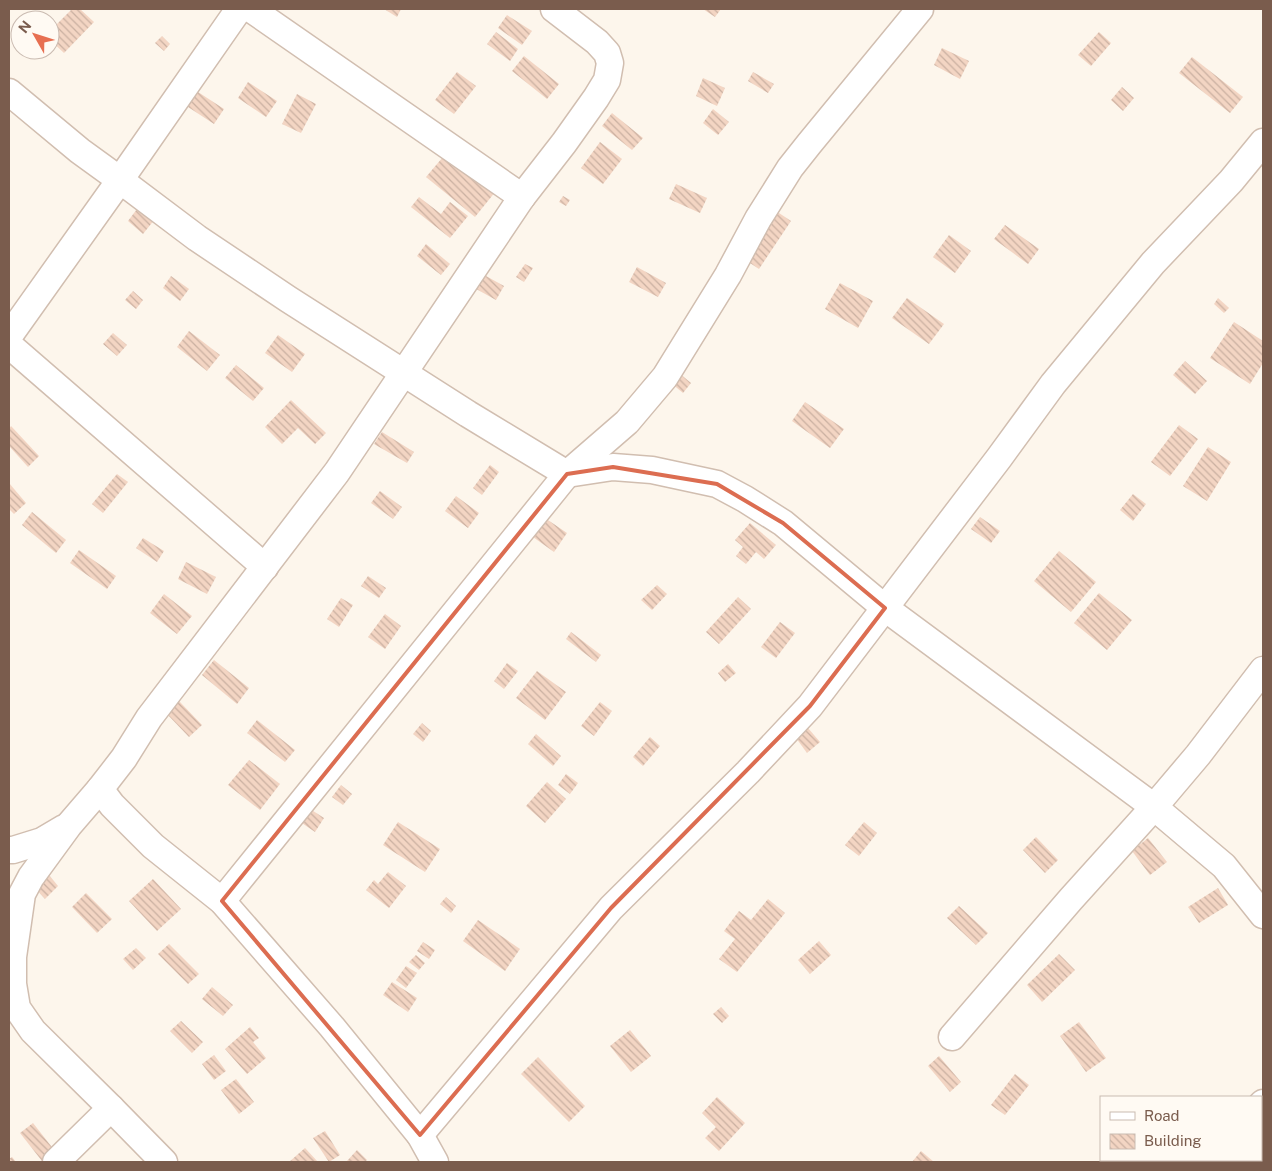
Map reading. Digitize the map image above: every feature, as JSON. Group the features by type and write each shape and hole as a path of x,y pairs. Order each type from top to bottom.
{"street":[{"path":"9,336 239,9"},
{"path":"251,9 522,197"},
{"path":"164,1162 33,1031 17,1008 13,984 13,957 22,894 30,877 124,758 149,718 337,472 522,197 596,98 606,80 610,63 607,53 597,42 554,9"},
{"path":"222,901 566,474 626,422 665,377 728,275 741,248 790,168 920,9"},
{"path":"9,92 80,151 197,238 288,299 566,474 613,467 652,470 717,484 783,523 885,608 1154,807 1224,866 1263,915"},
{"path":"420,1135 611,908 748,772 810,706 1053,384 1154,263 1231,180 1263,142"},
{"path":"9,345 265,567"},
{"path":"952,1037 1071,899 1154,807 1198,755 1263,670"},
{"path":"100,789 112,805 154,846 222,901 332,1027 420,1135 435,1162"},
{"path":"9,850 42,841 69,826"},
{"path":"56,1162 111,1108"}],"highlighted area":[{"path":"613,467 717,484 783,523 885,608 810,706 611,908 420,1135 222,901 567,474"}],"building":[{"path":"72,9 80,9 94,22 64,53 60,49 60,21"},
{"path":"384,9 401,9 397,17"},
{"path":"703,9 721,9 715,17"},
{"path":"507,15 532,31 522,45 498,28"},
{"path":"496,32 518,49 510,61 487,44"},
{"path":"1099,32 1111,43 1091,66 1078,55"},
{"path":"162,36 170,44 164,51 155,43"},
{"path":"942,48 969,61 960,79 934,65"},
{"path":"524,56 559,84 547,99 512,71"},
{"path":"1192,57 1243,97 1230,113 1179,73"},
{"path":"457,72 476,86 454,114 435,100"},
{"path":"753,72 774,84 768,93 748,81"},
{"path":"703,78 725,88 717,106 696,96"},
{"path":"248,82 277,101 266,117 238,98"},
{"path":"1122,87 1134,98 1123,111 1111,100"},
{"path":"195,90 224,109 214,124 185,105"},
{"path":"297,94 316,104 301,133 282,124"},
{"path":"713,109 729,122 718,135 703,123"},
{"path":"612,113 643,138 632,150 602,126"},
{"path":"600,142 622,159 603,184 581,168"},
{"path":"448,151 496,191 475,217 426,177"},
{"path":"676,184 707,198 700,213 669,199"},
{"path":"563,196 570,200 566,206 559,202"},
{"path":"419,197 441,214 450,202 468,216 450,238 411,207"},
{"path":"143,201 159,214 143,234 128,221"},
{"path":"776,211 791,221 759,269 744,259"},
{"path":"1005,225 1039,249 1028,264 994,239"},
{"path":"949,235 971,251 955,273 933,257"},
{"path":"426,244 450,264 441,275 417,256"},
{"path":"525,264 533,268 524,282 516,277"},
{"path":"637,267 666,283 658,297 629,282"},
{"path":"477,271 504,286 496,300 469,285"},
{"path":"171,276 189,289 180,301 163,288"},
{"path":"840,283 873,301 858,328 825,309"},
{"path":"133,291 143,300 136,309 125,300"},
{"path":"907,298 944,324 929,344 892,318"},
{"path":"1218,298 1229,308 1224,313 1214,304"},
{"path":"1234,322 1263,341 1263,363 1250,384 1210,358"},
{"path":"189,331 220,355 207,371 177,347"},
{"path":"113,333 127,345 117,356 103,344"},
{"path":"278,335 305,354 292,372 265,353"},
{"path":"1185,361 1207,381 1195,394 1173,375"},
{"path":"236,365 264,388 253,401 225,378"},
{"path":"679,373 691,383 683,393 671,383"},
{"path":"291,400 326,433 315,444 298,428 282,444 265,427"},
{"path":"805,402 844,429 830,448 792,421"},
{"path":"1179,425 1198,439 1170,476 1151,462"},
{"path":"11,426 39,456 28,467 9,446 9,429"},
{"path":"382,432 414,452 407,463 374,444"},
{"path":"1208,447 1231,462 1207,501 1183,486"},
{"path":"490,465 499,472 482,495 473,488"},
{"path":"117,474 128,482 103,513 92,504"},
{"path":"9,483 26,503 14,514 9,509"},
{"path":"380,491 402,507 393,519 371,503"},
{"path":"1133,494 1146,504 1133,521 1120,510"},
{"path":"456,496 479,513 468,528 445,511"},
{"path":"32,512 66,540 56,553 22,525"},
{"path":"539,514 567,533 554,552 526,532"},
{"path":"980,517 1000,531 991,543 971,529"},
{"path":"750,523 776,545 764,559 756,552 746,564 736,556 743,547 735,540"},
{"path":"143,538 164,551 157,562 136,548"},
{"path":"79,550 116,576 107,589 70,563"},
{"path":"1059,551 1096,582 1071,612 1034,581"},
{"path":"186,562 216,577 207,594 178,579"},
{"path":"368,576 386,588 379,598 361,586"},
{"path":"657,585 667,594 652,610 641,600"},
{"path":"1099,593 1132,620 1107,650 1074,623"},
{"path":"164,594 192,616 177,634 150,613"},
{"path":"738,597 751,609 719,644 706,632"},
{"path":"341,598 353,605 339,627 327,619"},
{"path":"385,614 401,626 385,649 368,637"},
{"path":"780,622 795,633 776,658 761,647"},
{"path":"571,632 601,655 596,662 566,639"},
{"path":"214,660 249,688 237,704 202,675"},
{"path":"507,663 518,671 504,689 494,681"},
{"path":"728,664 736,673 725,682 718,673"},
{"path":"537,671 566,692 545,720 516,698"},
{"path":"179,701 202,725 189,737 166,713"},
{"path":"600,702 612,711 594,736 581,726"},
{"path":"257,720 295,750 285,762 247,733"},
{"path":"422,723 431,731 423,742 413,734"},
{"path":"808,728 820,742 807,753 796,738"},
{"path":"536,734 561,756 553,766 528,744"},
{"path":"650,737 660,746 643,766 633,757"},
{"path":"249,760 280,784 260,810 228,785"},
{"path":"566,774 578,783 570,794 558,785"},
{"path":"547,782 566,799 545,823 526,806"},
{"path":"341,785 352,794 343,805 332,797"},
{"path":"304,805 324,818 315,832 296,819"},
{"path":"398,822 440,849 425,872 383,845"},
{"path":"864,822 877,833 859,856 845,845"},
{"path":"1036,837 1058,860 1045,873 1023,850"},
{"path":"1148,838 1167,862 1150,875 1132,851"},
{"path":"388,872 406,886 389,908 366,890 374,880 378,884"},
{"path":"49,875 58,886 45,899 35,888"},
{"path":"153,879 181,909 157,931 129,901"},
{"path":"1218,888 1228,905 1199,923 1188,907"},
{"path":"86,893 112,919 97,933 72,907"},
{"path":"446,897 456,906 451,913 440,904"},
{"path":"768,899 785,913 737,972 719,959 735,939 724,931 739,911 751,920"},
{"path":"959,906 988,933 976,945 947,918"},
{"path":"478,920 520,949 505,971 463,941"},
{"path":"819,941 831,955 810,974 798,960"},
{"path":"423,942 435,950 429,959 417,951"},
{"path":"169,944 199,974 188,984 158,954"},
{"path":"136,948 146,958 133,970 123,959"},
{"path":"1059,954 1075,970 1042,1002 1027,985"},
{"path":"416,955 425,963 419,970 409,962"},
{"path":"406,966 417,973 406,988 396,980"},
{"path":"392,982 417,998 408,1012 383,995"},
{"path":"212,987 233,1005 223,1016 202,999"},
{"path":"721,1007 729,1016 722,1023 713,1014"},
{"path":"181,1021 203,1042 192,1053 170,1031"},
{"path":"1079,1022 1106,1058 1086,1072 1060,1036"},
{"path":"250,1027 259,1038 253,1042 266,1058 247,1074 225,1049"},
{"path":"630,1030 651,1056 631,1072 610,1046"},
{"path":"214,1055 226,1071 214,1080 202,1064"},
{"path":"939,1056 961,1082 950,1092 928,1066"},
{"path":"538,1057 585,1106 569,1122 521,1074"},
{"path":"1015,1074 1029,1085 1005,1115 991,1105"},
{"path":"236,1079 254,1102 239,1114 221,1090"},
{"path":"717,1097 745,1123 719,1151 705,1138 716,1127 702,1113"},
{"path":"33,1123 55,1151 42,1161 20,1133"},
{"path":"325,1131 340,1155 329,1162 313,1138"},
{"path":"305,1148 318,1162 289,1162"},
{"path":"357,1150 367,1160 365,1162 348,1162 347,1161"},
{"path":"921,1151 934,1162 912,1162"},
{"path":"12,1157 16,1162 9,1162 9,1159"}]}
